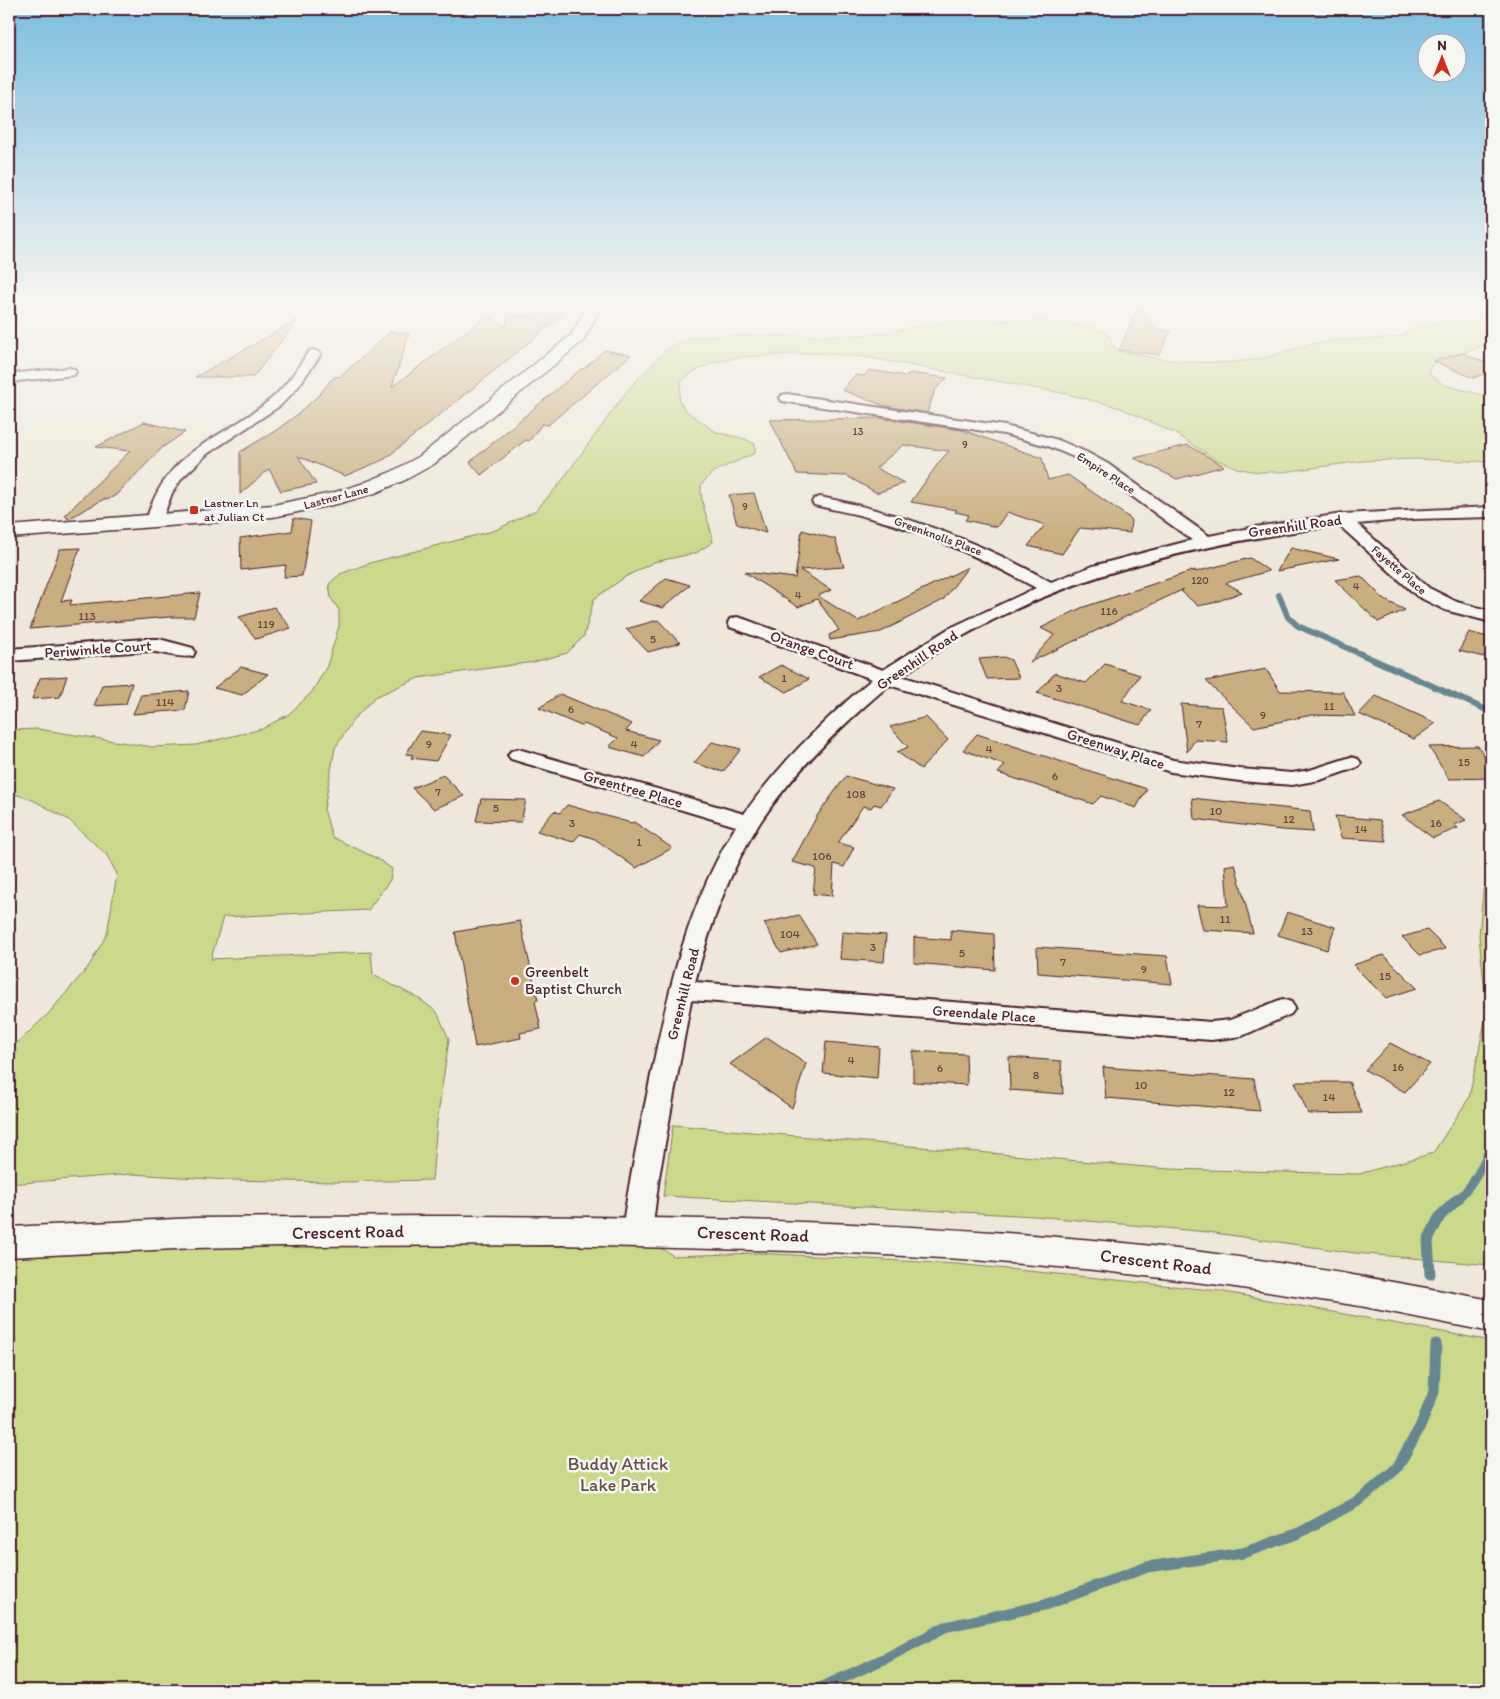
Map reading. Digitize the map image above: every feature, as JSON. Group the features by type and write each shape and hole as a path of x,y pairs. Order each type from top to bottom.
{"street":[{"path":"154,521 166,488 179,472 198,454 275,403 294,383"},
{"name":"Lastner Lane","path":"9,532 240,515 327,501 373,487 414,468 439,451 522,383"},
{"name":"Empire Place","path":"787,398 1005,430 1053,443 1081,455 1102,467 1206,542"},
{"name":"Greenknolls Place","path":"820,502 888,517 942,534 1005,562 1049,588"},
{"name":"Greenhill Road","path":"638,1231 640,1199 681,990 712,896 749,823 793,766 886,678 930,648 1049,588 1132,561 1206,542 1274,528 1342,519 1491,512"},
{"name":"Fayette Place","path":"1342,519 1423,592 1451,606 1491,617"},
{"name":"Orange Court","path":"737,623 886,678"},
{"name":"Periwinkle Court","path":"9,655 145,645 159,645 186,652"},
{"name":"Greenway Place","path":"886,678 1171,766 1240,775 1292,779 1313,776 1350,763"},
{"name":"Greentree Place","path":"518,755 749,823"},
{"name":"Greendale Place","path":"681,990 1211,1031 1233,1029 1282,1008"},
{"name":"Crescent Road","path":"9,1242 195,1234 638,1231 880,1238 1071,1252 1155,1261 1309,1282 1491,1316"}],"green space":[{"path":"634,383 681,383 679,401 686,411 716,432 745,439 755,444 755,453 713,472 701,485 702,500 713,542 696,553 654,562 625,577 594,599 584,636 567,653 534,662 418,678 375,697 353,720 335,748 324,809 332,837 378,859 392,869 390,880 368,910 223,917 211,959 371,952 373,975 418,998 437,1012 449,1039 437,1122 432,1180 338,1182 228,1180 132,1174 9,1184 9,1051 48,1014 89,966 107,934 117,874 106,854 69,820 33,800 9,792 9,730 38,729 152,747 196,745 262,729 289,714 312,692 327,666 339,626 339,610 331,598 329,584 340,574 370,563 496,530 536,510 558,486"},
{"path":"1009,383 1442,383 1491,397 1491,462 1414,459 1363,461 1283,472 1259,472 1240,469 1217,460 1176,434 1121,408 1067,394"},
{"path":"1491,870 1491,1265 1355,1253 1208,1232 1034,1216 663,1196 673,1125 1169,1169 1359,1174 1433,1153 1469,1098 1487,1011 1479,936 1483,891"},
{"name":"Buddy Attick Lake Park","path":"637,1231 673,1256 759,1253 956,1264 1088,1277 1219,1291 1491,1341 1491,1690 9,1690 9,1239"}],"building":[{"path":"328,383 393,383 392,387 397,383 479,383 385,459 345,476 298,456 316,484 281,491 269,469 240,494 240,452 275,431 298,414 321,393"},
{"path":"564,383 597,383 548,425 542,424 529,441 526,440 481,475 470,462"},
{"path":"848,383 942,383 935,390 927,413 885,406 842,390"},
{"path":"880,418 962,430 1042,458 1048,480 1068,475 1131,519 1130,533 1080,528 1062,554 1028,546 1045,525 1007,512 997,527 965,520 969,515 955,512 957,510 911,502 949,451 903,445 876,468 904,483 877,493 847,476 797,474 770,420"},
{"path":"144,422 185,432 163,447 116,495 107,500 104,499 68,519 65,515 130,451 96,447"},
{"path":"1188,445 1224,466 1177,479 1134,458"},
{"path":"754,493 766,533 737,524 729,495"},
{"path":"294,518 311,521 302,576 284,577 286,565 241,570 240,538 292,531"},
{"path":"802,530 835,539 844,567 800,570 831,590 818,596 858,621 968,567 943,600 881,632 830,640 829,635 839,630 817,599 798,607 744,572 795,578"},
{"path":"80,548 61,601 72,600 70,605 200,593 194,617 169,617 30,629 60,549"},
{"path":"1291,548 1339,559 1277,571"},
{"path":"1250,558 1269,571 1226,583 1242,592 1213,603 1198,606 1181,591 1184,589 1030,662 1054,635 1041,628 1081,608 1195,570 1195,572"},
{"path":"1361,576 1385,600 1405,610 1378,622 1335,580"},
{"path":"666,578 690,585 663,608 639,601"},
{"path":"274,607 291,628 256,639 239,617"},
{"path":"658,620 680,643 648,652 626,629"},
{"path":"1469,632 1491,638 1484,657 1459,651"},
{"path":"1004,657 1011,660 1019,678 987,679 979,659"},
{"path":"1105,664 1140,675 1122,701 1151,710 1140,725 1037,693 1055,673 1086,683"},
{"path":"781,665 809,679 787,692 759,677"},
{"path":"241,667 268,674 242,695 214,688"},
{"path":"1266,669 1280,691 1343,692 1355,716 1312,715 1254,727 1206,681"},
{"path":"67,676 60,697 32,699 40,678"},
{"path":"132,683 126,704 94,706 102,685"},
{"path":"189,691 185,710 133,714 141,695"},
{"path":"560,694 632,724 626,731 659,740 644,757 609,747 618,738 584,724 581,726 539,708"},
{"path":"1376,696 1436,723 1414,739 1359,714"},
{"path":"1181,704 1222,707 1228,742 1195,740 1187,752"},
{"path":"926,717 948,740 921,769 897,752 908,747 890,727"},
{"path":"420,731 451,735 436,761 411,758 413,755 406,754"},
{"path":"977,734 1147,789 1136,808 1101,796 1093,804 998,773 1005,765 963,750"},
{"path":"712,742 741,749 723,772 694,763"},
{"path":"1478,746 1491,766 1491,778 1449,779 1429,747"},
{"path":"443,775 464,796 434,809 412,788"},
{"path":"846,776 893,789 881,806 874,804 871,808 863,806 838,843 854,847 844,867 834,864 832,896 813,894 816,868 792,862 817,816"},
{"path":"1192,798 1310,811 1313,832 1194,819"},
{"path":"481,799 526,800 521,822 476,821"},
{"path":"1439,801 1466,820 1454,825 1458,828 1433,838 1402,815"},
{"path":"567,805 631,823 634,822 672,848 636,868 595,839 580,834 573,842 537,831 554,811 560,813"},
{"path":"1335,816 1380,820 1386,841 1341,838"},
{"path":"1235,864 1253,933 1203,930 1197,905 1228,906 1225,866"},
{"path":"1287,912 1335,927 1327,950 1278,935"},
{"path":"799,915 817,944 781,953 764,923"},
{"name":"Greenbelt Baptist Church","path":"520,921 538,1000 535,1001 541,1029 520,1033 521,1038 475,1047 455,932"},
{"path":"951,930 994,934 995,970 914,963 914,937 951,940"},
{"path":"1427,930 1446,949 1420,955 1402,937"},
{"path":"842,932 886,935 884,962 840,959"},
{"path":"1037,947 1167,956 1172,984 1038,973"},
{"path":"1384,955 1417,988 1386,998 1353,965"},
{"path":"767,1037 806,1063 792,1108 730,1064"},
{"path":"826,1042 879,1047 877,1078 823,1073"},
{"path":"1390,1043 1430,1064 1405,1092 1365,1070"},
{"path":"913,1051 966,1054 967,1085 913,1082"},
{"path":"1009,1057 1061,1061 1063,1094 1010,1090"},
{"path":"1103,1067 1254,1079 1260,1111 1106,1098"},
{"path":"1295,1082 1349,1082 1362,1113 1308,1114"}],"waterway":[{"path":"1279,595 1288,617 1298,626 1491,712"},
{"path":"1458,1199 1478,1174 1491,1144"},
{"path":"1430,1274 1428,1240 1440,1216 1458,1199"},
{"path":"816,1690 890,1656 945,1627 1045,1605 1147,1567 1243,1553 1299,1533 1360,1500 1397,1468 1420,1427 1434,1392 1436,1344"}],"place":[{"name":"Lastner Ln at Julian Ct","path":"194,510"},
{"name":"Greenbelt Baptist Church","path":"515,981"}]}
